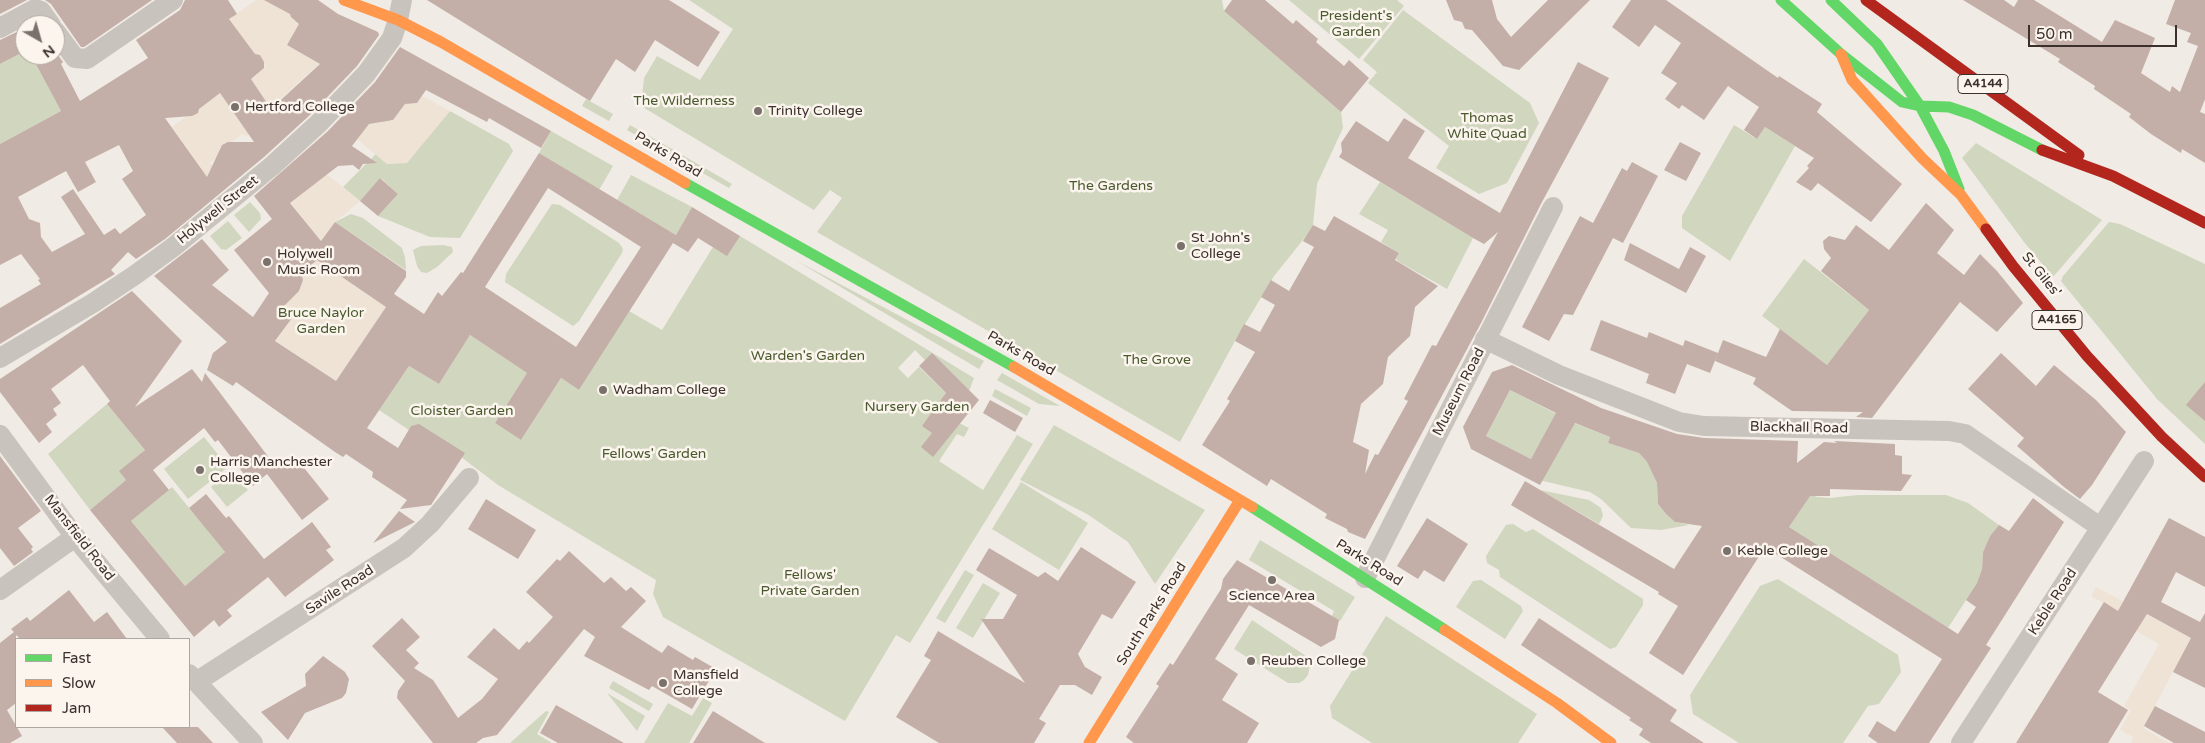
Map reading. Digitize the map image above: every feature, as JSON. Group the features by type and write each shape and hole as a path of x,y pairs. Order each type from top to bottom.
{"street":[{"path":"65,44 75,58 87,59 173,0"},
{"name":"Parks Road","path":"344,0 398,20 458,52 725,206 998,358 1240,500 1365,578 1557,703 1611,743"},
{"name":"Holywell Street","path":"0,358 93,303 135,275 172,248 272,166 319,123 366,74 392,38 402,0"},
{"name":"St Giles'","path":"1781,0 1840,54 1902,102 1920,106 1949,108 1993,125 2053,156 2098,170 2205,223"},
{"name":"St Giles'","path":"1831,0 1877,44 1920,106 1944,151 1961,195"},
{"name":"St Giles'","path":"1866,0 2016,108 2098,170"},
{"path":"24,15 35,9 41,11 44,15"},
{"path":"0,28 15,20"},
{"name":"St Giles'","path":"1840,54 1852,80 1922,158 1961,195 2013,266 2087,356 2162,437 2205,477"},
{"name":"A4144","path":"1963,123 1974,121 1993,125"},
{"path":"1944,151 1951,137"},
{"name":"Museum Road","path":"1365,578 1554,207"},
{"name":"Blackhall Road","path":"1485,340 1559,375 1678,422 1704,426 1949,431 1965,434 2100,526"},
{"name":"Mansfield Road","path":"0,434 75,537 159,638"},
{"name":"Keble Road","path":"1961,743 2100,526 2144,461"},
{"name":"Savile Road","path":"192,678 404,548 430,524 469,478"},
{"name":"South Parks Road","path":"1089,743 1240,500"},
{"path":"0,590 75,537"},
{"path":"192,678 253,743"}],"green space":[{"name":"The Gardens","path":"689,0 1222,0 1224,11 1341,112 1343,128 1317,184 1313,225 1274,276 1235,341 1180,442 817,232 842,198 830,190 814,210 641,106 644,78 657,56 700,80 733,29"},
{"name":"President's Garden","path":"1289,0 1397,0 1404,6 1359,59"},
{"name":"Thomas White Quad","path":"1403,10 1530,103 1539,123 1507,183 1479,194 1436,168 1449,146 1368,83 1377,72 1363,60"},
{"path":"15,56 15,65 36,65 61,111 0,144 0,64"},
{"path":"586,99 613,114 609,121 582,106"},
{"path":"450,111 509,144 513,151 460,238 430,237 378,216 398,194 381,178 360,201 343,187 376,154 387,164 407,162"},
{"path":"630,125 732,184 729,188 627,130"},
{"path":"1734,125 1757,139 1765,127 1795,146 1730,261 1682,228 1682,216"},
{"path":"551,131 613,166 599,190 539,153"},
{"path":"1976,143 2102,220 2053,277 2024,242 1962,158"},
{"path":"631,175 692,207 676,235 617,200"},
{"path":"1380,182 1473,238 1447,289 1399,262 1396,259 1399,253 1381,242 1388,230 1359,214"},
{"path":"250,202 260,213 261,219 249,232 234,215"},
{"path":"552,204 560,205 619,243 623,249 579,321 573,326 505,282 506,274"},
{"path":"351,214 363,218 402,248 406,270 335,222"},
{"path":"228,221 242,238 226,250 221,249 210,236"},
{"path":"2109,222 2120,224 2205,264 2205,444 2157,399 2061,281 2063,276"},
{"path":"740,236 974,378 969,391 951,414 961,424 969,428 964,437 957,434 939,461 983,490 1017,435 1033,444 910,643 896,635 845,721 663,617 653,594 656,580 498,485 419,425 412,426 409,430 379,410 409,366 439,384 470,335 527,373 495,423 521,440 561,378 579,390 629,311 662,330 713,247","holes":["915,350 925,360 956,403 919,367 908,378 898,368"]},
{"path":"443,245 452,247 453,252 437,267 427,273 421,272 417,266 413,250 421,246"},
{"path":"1804,259 1869,310 1827,365 1762,316"},
{"path":"795,260 984,361 979,369"},
{"path":"1002,373 1060,406 1039,404 997,380"},
{"path":"995,389 1031,408 1027,416 992,396"},
{"path":"1510,390 1574,423 1610,437 1608,443 1639,453 1647,462 1657,483 1658,504 1675,522 1689,525 1661,530 1631,528 1601,499 1590,492 1526,477 1543,438 1531,459 1486,436"},
{"path":"107,404 145,450 120,471 126,480 90,510 48,454"},
{"path":"1054,425 1205,510 1155,584 1128,542 1087,514 1020,480"},
{"path":"204,437 228,467 188,499 164,469"},
{"path":"229,472 235,474 248,490 227,507 211,487"},
{"path":"1021,482 1088,523 1059,570 992,529"},
{"path":"172,487 225,552 185,586 131,521"},
{"path":"1540,490 1589,500 1601,508 1603,516 1599,524"},
{"path":"1810,494 1817,497 1830,498 1858,495 1946,495 1968,503 1999,525 1990,536 1983,552 1982,569 1977,583 1948,628 1789,527"},
{"path":"1513,524 1526,532 1533,529 1643,599 1643,605 1616,647 1610,649 1500,577 1499,570 1487,563 1486,556 1506,525"},
{"path":"1260,540 1355,597 1340,621 1332,616 1334,611 1249,560"},
{"path":"965,570 974,575 945,623 936,618"},
{"path":"1778,579 1898,655 1901,672 1879,704 1868,706 1843,743 1739,743 1693,714 1690,695 1760,586"},
{"path":"1481,580 1521,606 1523,611 1505,639 1456,607 1473,581"},
{"path":"983,583 1000,593 973,638 956,628"},
{"path":"1386,616 1537,714 1518,743 1372,743 1332,718 1330,706"},
{"path":"1252,620 1306,656 1310,665 1308,675 1304,680 1299,683 1288,683 1234,649"},
{"path":"613,681 653,704 649,711 609,688"},
{"path":"607,693 645,716 637,731"},
{"path":"703,698 712,703 689,743 644,743 668,703 692,716"},
{"path":"546,711 549,712 537,734 552,743 510,743"}],"shaded area":[{"path":"256,0 269,0 290,13 294,20 303,18 287,45 319,64 270,108 251,79 264,68 265,64 260,55 255,54 229,19"},
{"path":"222,89 225,92 221,95 243,126 251,133 247,136 242,134 232,142 222,145 220,149 223,152 210,163 218,172 200,185 184,165 193,157 172,127 186,117 198,113 199,109"},
{"path":"422,96 450,111 407,163 387,164 357,139 369,124 381,122 385,117 392,122 408,100 413,104 417,103"},
{"path":"326,174 360,201 335,222 321,241 285,195"},
{"path":"311,256 386,307 336,381 276,341 292,318 284,313 285,308 281,304 299,291 302,280 301,273"},
{"path":"2096,587 2191,638 2143,728 2169,743 2131,743 2133,737 2120,730 2131,710 2124,706 2159,644 2136,631 2128,617 2091,596"}],"building":[{"path":"0,0 27,0 0,14"},
{"path":"45,0 152,0 84,47 81,47 65,24 65,15 59,15 51,4"},
{"path":"185,0 228,0 237,14 229,19 255,54 260,55 264,62 264,68 251,79 271,109 320,64 287,45 299,24 290,14 264,0 318,0 338,14 378,32 379,35 357,66 311,114 264,157 165,239 136,259 128,252 111,270 115,274 0,344 0,308 41,284 38,280 40,279 21,254 0,265 0,144 61,111 36,65 62,65 80,101 148,58 136,40 180,10","holes":["220,93 254,142 228,142 222,145 207,177 165,118 192,116","119,145 133,171 122,179 146,215 120,234 115,228 104,235 73,189 61,197 85,234 52,252 41,237 40,223 29,219 18,197 66,171 78,192 96,182 85,162"]},
{"path":"427,0 669,0 720,32 698,67 655,40 635,72 616,59 590,101"},
{"path":"1232,0 1265,0 1293,24 1296,20 1318,39 1316,42 1344,66 1349,60 1369,78 1341,112 1224,11"},
{"path":"1446,0 1492,0 1497,19 1511,37 1548,0 1590,0 1519,70 1503,66 1472,30 1465,29 1462,22 1454,20"},
{"path":"1631,0 1666,0 1778,78 1779,76 1822,104 1817,112 1902,184 1871,222 1818,183 1811,191 1796,182 1809,168 1807,166 1814,158 1765,127 1757,139 1744,130 1759,107 1728,86 1704,120 1682,105 1679,109 1665,99 1677,83 1661,73 1681,43 1655,25 1639,47 1612,27"},
{"path":"1963,0 2004,0 2014,7 2018,0 2034,0 2102,42 2115,20 2155,38 2141,73 2170,92 2172,86 2180,92 2198,46 2187,42 2191,33 2166,24 2175,0 2205,0 2205,99 2200,112 2205,114 2205,163 2182,149 2181,153 2151,134 2129,117 2131,114 2094,89 2095,86 2058,62 2060,59"},
{"path":"15,33 15,56 0,64 0,40"},
{"path":"400,47 551,131 541,148 489,118 487,122 426,90 417,103 405,104 393,120 369,124 352,146 377,163 363,164 359,170 353,165 338,166 290,203 321,241 335,222 406,271 406,277 394,294 424,314 438,292 442,296 461,272 463,273 539,153 676,235 692,207 740,236 727,256 698,238 688,252 673,243 579,390 561,378 521,440 495,423 527,373 470,335 439,384 409,366 367,428 398,448 411,426 419,424 465,453 431,505 400,509 407,500 372,477 373,472 346,454 343,457 335,452 236,382 233,386 207,370 213,353 227,342 154,276 202,239 229,270 212,285 253,317 269,293 234,250 272,219 254,196 328,131 375,82","holes":["548,188 641,247 576,347 485,287","317,260 386,307 336,381 275,341 292,318 280,310 299,291 303,280 301,273"]},
{"path":"1578,62 1609,78 1542,202 1480,325 1365,539 1348,532 1347,529 1325,518 1327,514 1271,479 1267,486 1202,445 1230,401 1227,399 1255,352 1235,341 1244,324 1260,332 1275,305 1261,297 1271,280 1289,291 1314,247 1303,241 1313,225 1325,231 1334,216 1399,253 1395,260 1438,286 1415,307 1410,336 1388,357 1383,384 1361,404 1353,442 1369,450 1365,474 1375,454 1378,455 1408,401 1404,399 1432,345 1436,346 1498,232 1484,244 1473,238 1339,157 1342,152 1341,143 1356,121 1388,142 1404,118 1425,131 1408,158 1500,213"},
{"path":"1680,142 1701,153 1686,181 1664,170"},
{"path":"1632,162 1658,176 1623,243 1613,238 1573,315 1564,314 1549,341 1522,327 1580,216 1593,223 1622,168 1627,171"},
{"path":"380,178 398,194 378,216 360,201"},
{"path":"1926,203 1954,230 1937,253 1964,275 1980,254 1997,271 2023,303 1997,332 1960,302 1872,418 1856,417 1863,412 1792,411 1753,384 1756,378 1715,361 1723,340 1766,357 1780,329 1827,365 1869,310 1821,271 1831,258 1824,249 1823,241 1829,236 1845,240 1856,225 1889,250"},
{"path":"1630,243 1679,269 1690,247 1706,256 1686,293 1624,260"},
{"path":"132,291 182,341 135,407 192,369 202,382 205,373 276,467 293,454 329,499 302,520 267,474 253,486 218,440 215,442 204,428 153,470 169,490 131,521 185,586 225,552 189,508 206,494 226,518 229,516 264,559 312,522 331,547 326,550 334,560 285,597 268,577 227,610 232,616 219,627 214,620 194,637 90,510 126,480 119,471 145,450 107,404 110,401 83,365 51,389 61,403 53,409 57,415 46,424 52,432 39,443 0,392 0,379"},
{"path":"1601,320 1647,338 1649,332 1683,346 1685,340 1718,353 1710,373 1687,364 1675,394 1646,383 1649,374 1590,350"},
{"path":"932,353 979,400 933,457 921,447 932,433 922,426 946,393 919,366"},
{"path":"2001,353 2036,386 2054,365 2096,400 2126,432 2092,485 2080,499 2017,446 2024,438 1968,389"},
{"path":"1512,365 1601,408 1677,434 1704,438 1798,441 1797,463 1824,442 1895,444 1895,455 1902,456 1902,474 1912,475 1901,491 1830,489 1830,496 1810,496 1789,527 1958,634 1976,607 1966,600 1977,583 1982,569 1983,552 1990,536 1999,525 2009,531 2033,498 2064,522 1986,645 1991,648 1929,743 1878,743 1868,736 1877,721 1895,732 1942,659 1765,547 1683,675 1649,653 1678,606 1658,594 1659,592 1511,505 1525,481 1674,569 1702,526 1675,522 1666,514 1658,504 1657,483 1647,462 1639,453 1608,443 1610,437 1575,423 1540,485 1471,449 1463,427 1492,372","holes":["1510,390 1556,413 1531,459 1486,436"]},
{"path":"2205,382 2205,421 2186,405"},
{"path":"990,400 1023,418 1015,432 983,413"},
{"path":"0,456 41,511 18,528 33,547 31,549 33,552 14,566 0,548"},
{"path":"486,499 536,530 518,559 468,529"},
{"path":"399,511 415,522 373,543"},
{"path":"1427,518 1468,544 1444,582 1424,570 1418,579 1397,566"},
{"path":"2169,518 2205,537 2205,587 2176,572 2161,602 2200,622 2205,613 2205,688 2173,672 2191,638 2147,614 2098,692 2128,710 2108,743 2016,743 2104,602 2118,611"},
{"path":"1081,547 1136,582 1112,619 1102,614 1078,654 1085,667 1102,677 1092,695 1075,685 1060,685 1039,719 1046,723 1034,743 939,743 896,717 931,660 924,656 938,631 1025,683 981,619 1003,619 1017,595 976,570 989,548 1038,577 1045,572 1058,581"},
{"path":"569,551 604,583 611,577 626,591 631,587 646,601 621,627 662,653 668,645 693,660 695,657 716,669 692,709 652,686 649,690 584,656 595,637 584,629 497,735 483,738 476,743 433,743 397,698 398,691 405,681 372,646 402,618 420,637 406,650 419,663 414,668 433,680 458,718 482,699 498,679 467,657 494,628 519,650 527,641 529,643 553,617 526,592 557,559 560,561"},
{"path":"1237,560 1339,620 1335,639 1321,647 1249,605 1215,659 1238,674 1222,700 1259,723 1247,743 1134,743 1126,737 1159,686 1156,684 1170,663 1173,665 1221,589 1223,579"},
{"path":"69,590 94,622 107,612 126,638 19,638 16,635 15,704 7,710 15,724 15,728 17,728 22,736 10,743 0,743 0,643 14,632 11,629 27,617 30,621"},
{"path":"1539,618 1677,710 1670,721 1704,743 1651,743 1639,735 1643,729 1629,720 1631,718 1521,645"},
{"path":"323,656 345,672 349,679 346,693 342,698 305,713 288,740 261,712 306,686 305,674"},
{"path":"556,705 624,743 558,743 540,733"},
{"path":"2155,706 2205,732 2205,743 2174,743 2144,726"},
{"path":"713,711 765,743 693,743"},
{"path":"198,727 213,743 177,743 163,728"}],"traffic: fast":[{"path":"1781,0 1841,54 1902,102 1920,106 1949,107 1973,115 2042,150"},
{"path":"1831,0 1877,44 1920,106 1944,151 1959,189"},
{"path":"685,183 1014,367"},
{"path":"1252,507 1445,630"}],"traffic: slow":[{"path":"344,0 398,20 441,42 685,183"},
{"path":"1841,54 1852,80 1922,158 1961,195 1986,229"},
{"path":"1014,367 1252,507"},
{"path":"1089,743 1240,500"},
{"path":"1445,630 1557,703 1611,743"}],"traffic: jam":[{"path":"1866,0 2079,155"},
{"path":"2042,150 2113,176 2205,223"},
{"path":"1986,229 2013,266 2087,356 2162,437 2205,477"}],"place":[{"name":"Hertford College","path":"235,107"},
{"name":"Trinity College","path":"758,111"},
{"name":"St John's College","path":"1181,246"},
{"name":"Holywell Music Room","path":"267,262"},
{"name":"Wadham College","path":"603,390"},
{"name":"Harris Manchester College","path":"200,470"},
{"name":"Keble College","path":"1727,551"},
{"name":"Science Area","path":"1272,580"},
{"name":"Reuben College","path":"1251,661"},
{"name":"Mansfield College","path":"663,683"}],"park label":[{"name":"The Wilderness","path":"684,101"},
{"name":"Bruce Naylor Garden","path":"321,322"},
{"name":"Warden's Garden","path":"808,356"},
{"name":"The Grove","path":"1157,360"},
{"name":"Nursery Garden","path":"917,407"},
{"name":"Cloister Garden","path":"462,411"},
{"name":"Fellows' Garden","path":"654,454"},
{"name":"Fellows' Private Garden","path":"810,584"}]}
